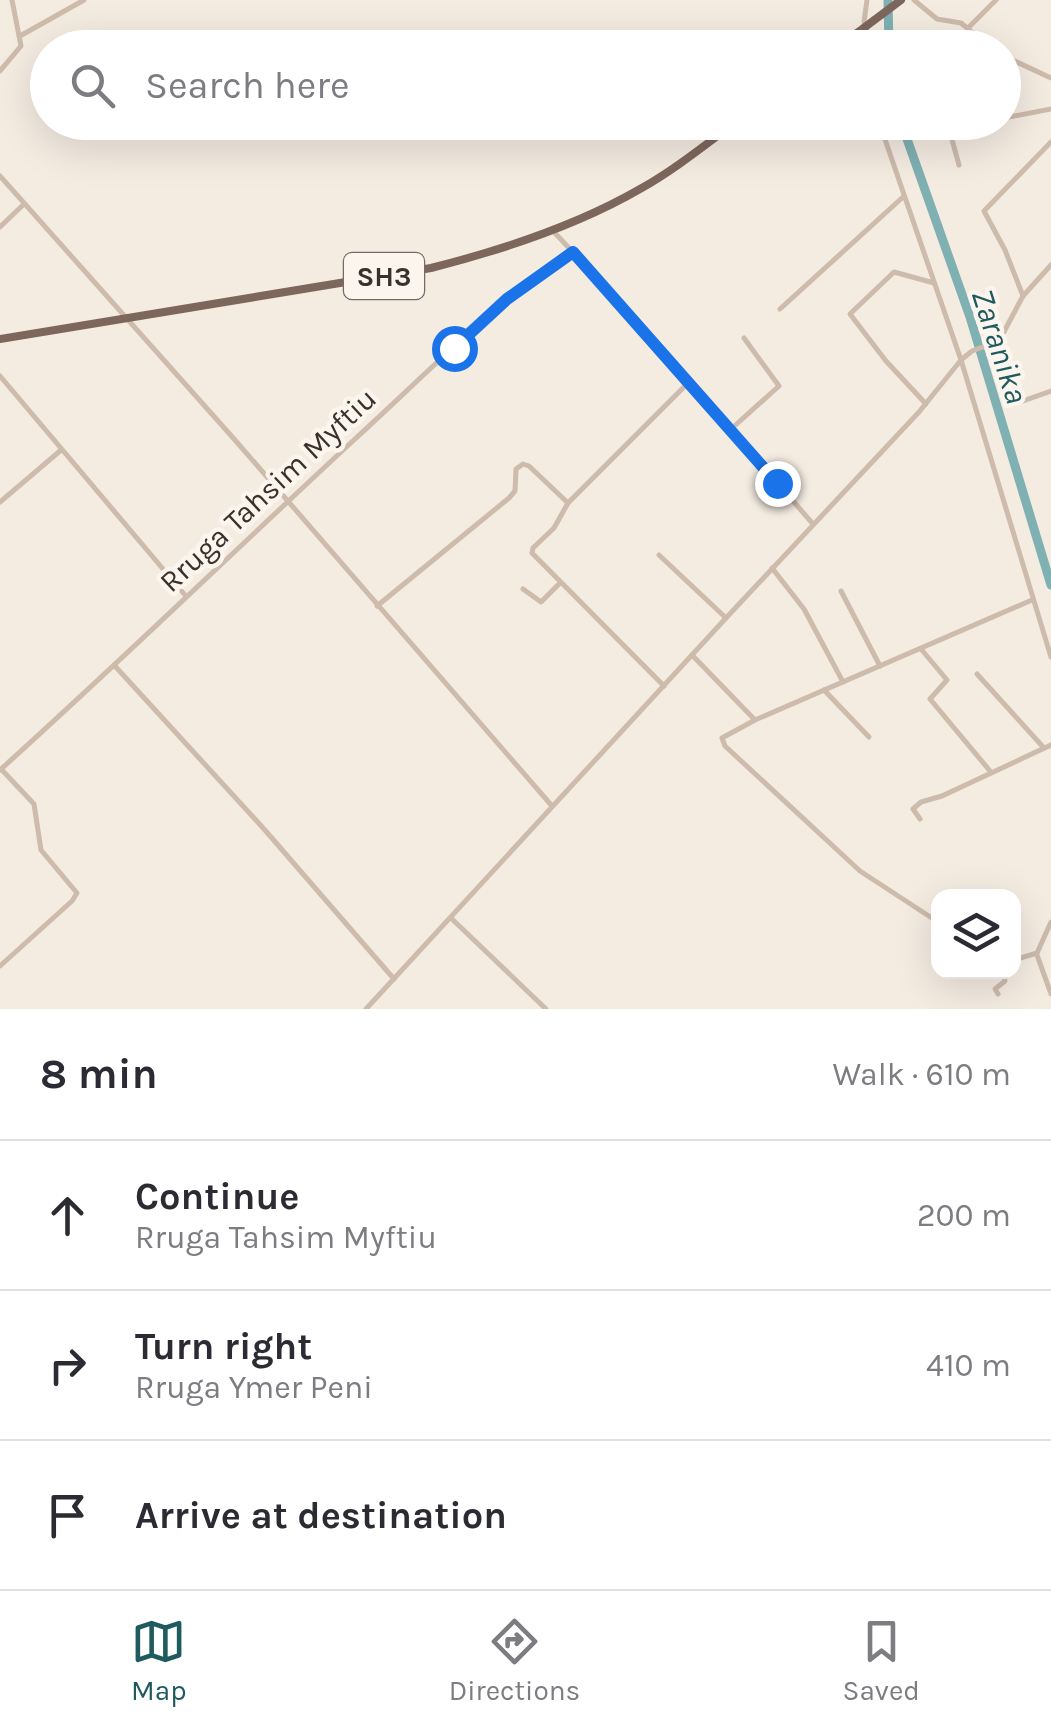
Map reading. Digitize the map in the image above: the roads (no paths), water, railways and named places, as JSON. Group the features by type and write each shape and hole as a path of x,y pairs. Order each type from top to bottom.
{"main road":[{"path":"860,30 901,0"},
{"name":"SH3","path":"0,338 431,268 552,230 641,189 710,140"}],"street":[{"path":"0,71 21,46 12,0"},
{"path":"31,30 84,0"},
{"path":"868,0 863,17 870,30"},
{"path":"968,28 996,0"},
{"path":"918,1 937,18 960,22 970,30"},
{"path":"20,36 30,30"},
{"path":"1021,64 1051,78"},
{"path":"1021,114 1051,108"},
{"path":"885,140 961,360 1051,657"},
{"path":"952,140 959,165"},
{"path":"1023,296 984,211 1051,142"},
{"path":"0,176 552,806"},
{"path":"780,309 902,197"},
{"path":"0,227 24,204"},
{"path":"552,230 813,524"},
{"name":"Rruga Tahsim Myftiu","path":"1,770 507,299 573,252"},
{"path":"366,1009 926,404 961,360 972,351 999,341 1023,296 1051,265"},
{"path":"926,404 850,314 894,272 934,283"},
{"path":"730,430 780,386 744,338"},
{"path":"0,376 60,452 186,596"},
{"path":"664,686 535,558 532,548 554,528 568,504 689,382"},
{"path":"1014,404 1051,391"},
{"path":"0,502 60,452"},
{"path":"378,606 509,498 515,491 516,468 523,464 568,504"},
{"path":"659,555 726,618"},
{"path":"772,568 804,609 844,682"},
{"path":"523,589 541,602 560,584"},
{"path":"841,591 880,666"},
{"path":"931,917 860,871 722,742 726,733 1032,600"},
{"path":"920,649 947,680 930,700 990,772"},
{"path":"692,655 755,720"},
{"path":"114,665 394,979"},
{"path":"920,819 914,806 1047,747 977,674"},
{"path":"824,690 869,737"},
{"path":"0,966 77,893 41,850 34,804 1,770"},
{"path":"452,919 546,1009"},
{"path":"1051,922 1037,953 1051,994"},
{"path":"1021,958 1037,953"},
{"path":"998,994 994,989 1005,979"}],"waterway":[{"name":"Zaranika","path":"888,0 889,30"},
{"name":"Zaranika","path":"907,140 970,317 1051,585"}]}
